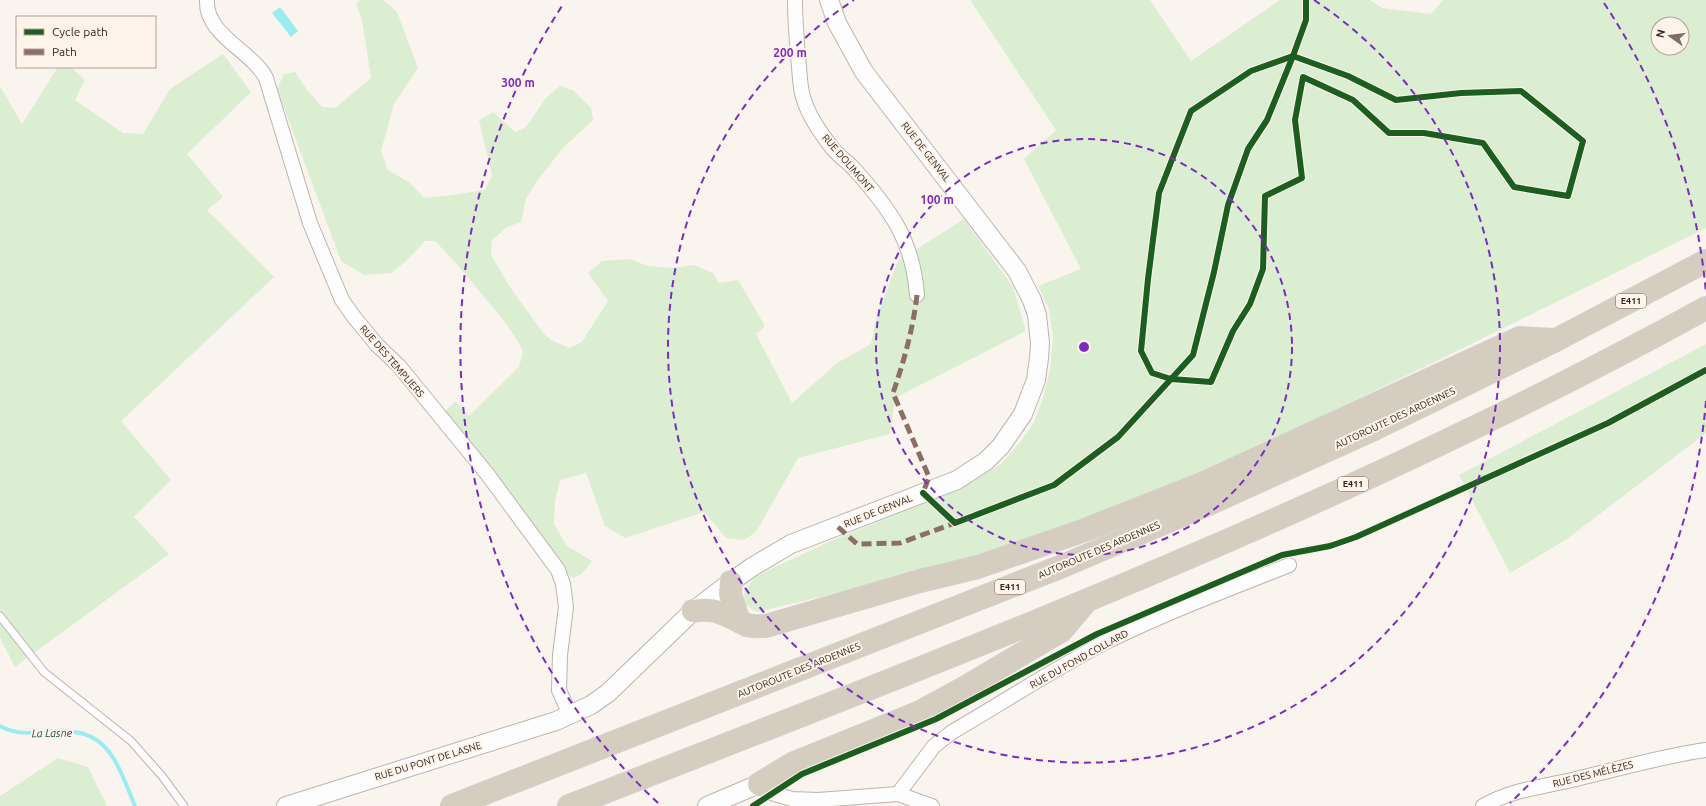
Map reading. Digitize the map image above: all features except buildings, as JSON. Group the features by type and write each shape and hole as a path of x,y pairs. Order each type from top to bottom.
{"highway":[{"name":"AUTOROUTE DES ARDENNES","path":"452,806 1065,565 1213,502 1374,429 1556,340 1706,261"},
{"name":"E411","path":"569,806 1086,601 1395,465 1616,358 1706,308"},
{"path":"693,610 702,609 718,611 738,619 748,625 766,626 920,581 978,567 1078,533 1202,484 1520,338 1556,340"},
{"path":"731,582 730,594 738,619"},
{"path":"766,794 794,762 920,712 964,688 1060,631 1086,601"}],"street":[{"name":"RUE DES TEMPLIERS","path":"207,0 208,14 218,30 261,69 266,78 310,223 342,300 377,345 399,366 488,475 558,570 564,584 566,607 560,655 558,690 570,714"},
{"name":"RUE DOLIMONT","path":"795,0 796,41 804,100 812,119 830,145 855,169 896,222 909,248 917,295"},
{"name":"RUE DE GENVAL","path":"570,714 591,705 608,693 693,610 731,582 791,544 957,480 986,461 1001,446 1023,414 1036,380 1040,343 1037,315 1032,300 1017,271 864,72 836,23 829,0"},
{"name":"RUE DU FOND COLLARD","path":"898,794 934,746 952,732 1082,656 1124,634 1159,618 1289,565"},
{"name":"RUE DU PONT DE LASNE","path":"286,806 556,721 570,714"},
{"name":"RUE DES MÉLÈZES","path":"1484,806 1513,792 1554,784 1642,762 1706,750"},
{"path":"707,806 766,794 792,799 818,800 898,794 932,806"}],"lane":[{"path":"0,616 44,672 131,741 162,776 184,806"}],"green space":[{"path":"360,0 383,0 397,12 418,68 394,104 381,151 388,170 410,183 424,198 485,190 492,175 479,120 493,112 515,132 526,127 546,98 560,86 573,90 591,108 593,120 563,148 537,181 526,199 521,222 507,227 492,240 491,255 512,290 544,334 551,340 569,348 582,342 608,301 588,273 602,261 630,259 648,266 673,268 694,265 713,273 719,283 738,280 765,326 756,334 792,403 837,363 871,344 876,319 898,261 964,219 1013,287 1026,331 895,398 890,434 798,458 756,532 744,540 726,538 704,512 625,538 605,526 586,473 560,480 555,501 554,524 567,546 592,561 582,574 573,578 568,575 517,501 445,412 455,401 469,416 519,367 523,352 515,337 500,316 466,275 435,241 425,241 406,261 391,273 364,275 341,261 277,89 284,74 295,72 307,90 322,107 335,108 371,78 362,20 356,4"},
{"path":"970,0 1150,0 1191,61 1280,0 1370,0 1382,8 1431,14 1443,0 1706,0 1706,228 1449,355 1147,500 983,559 757,612 743,603 745,591 756,576 833,540 963,487 1001,464 1021,441 1034,422 1043,398 1050,370 1053,337 1049,309 1038,286 1081,269 1024,159 1056,130"},
{"path":"223,54 251,92 187,154 223,197 207,210 274,277 121,421 171,480 134,517 169,554 15,667 0,638 0,86 22,124 57,68 72,68 85,80 75,100 123,133 143,134 170,89"},
{"path":"1706,344 1706,433 1567,539 1510,573 1459,475"},
{"path":"58,758 88,767 107,806 0,806 0,796"}],"water":[{"path":"280,7 298,31 291,37 272,13"}],"waterway":[{"name":"La Lasne","path":"0,726 9,730 24,733 71,731 88,735 99,741 114,760 135,806"}],"marked path":[{"path":"917,295 908,345 893,393 929,477 923,493 924,495"},
{"path":"838,527 857,544 900,543 955,523"}],"cycle path":[{"path":"923,493 955,523 1054,485 1118,437 1193,355 1214,272 1228,205 1248,149 1267,120 1293,56 1306,20 1306,0"},
{"path":"1293,56 1348,76 1396,100 1461,93 1521,91 1583,141 1568,196 1514,187 1483,143 1424,133 1389,133 1353,100 1303,77 1295,120 1302,178 1265,196 1263,269 1250,304 1233,331 1211,382 1171,379 1152,373 1141,351 1159,193 1191,111 1251,71 1293,56"},
{"path":"753,806 802,774 936,719 1097,634 1282,555 1330,546 1356,537 1608,423 1706,370"}]}
